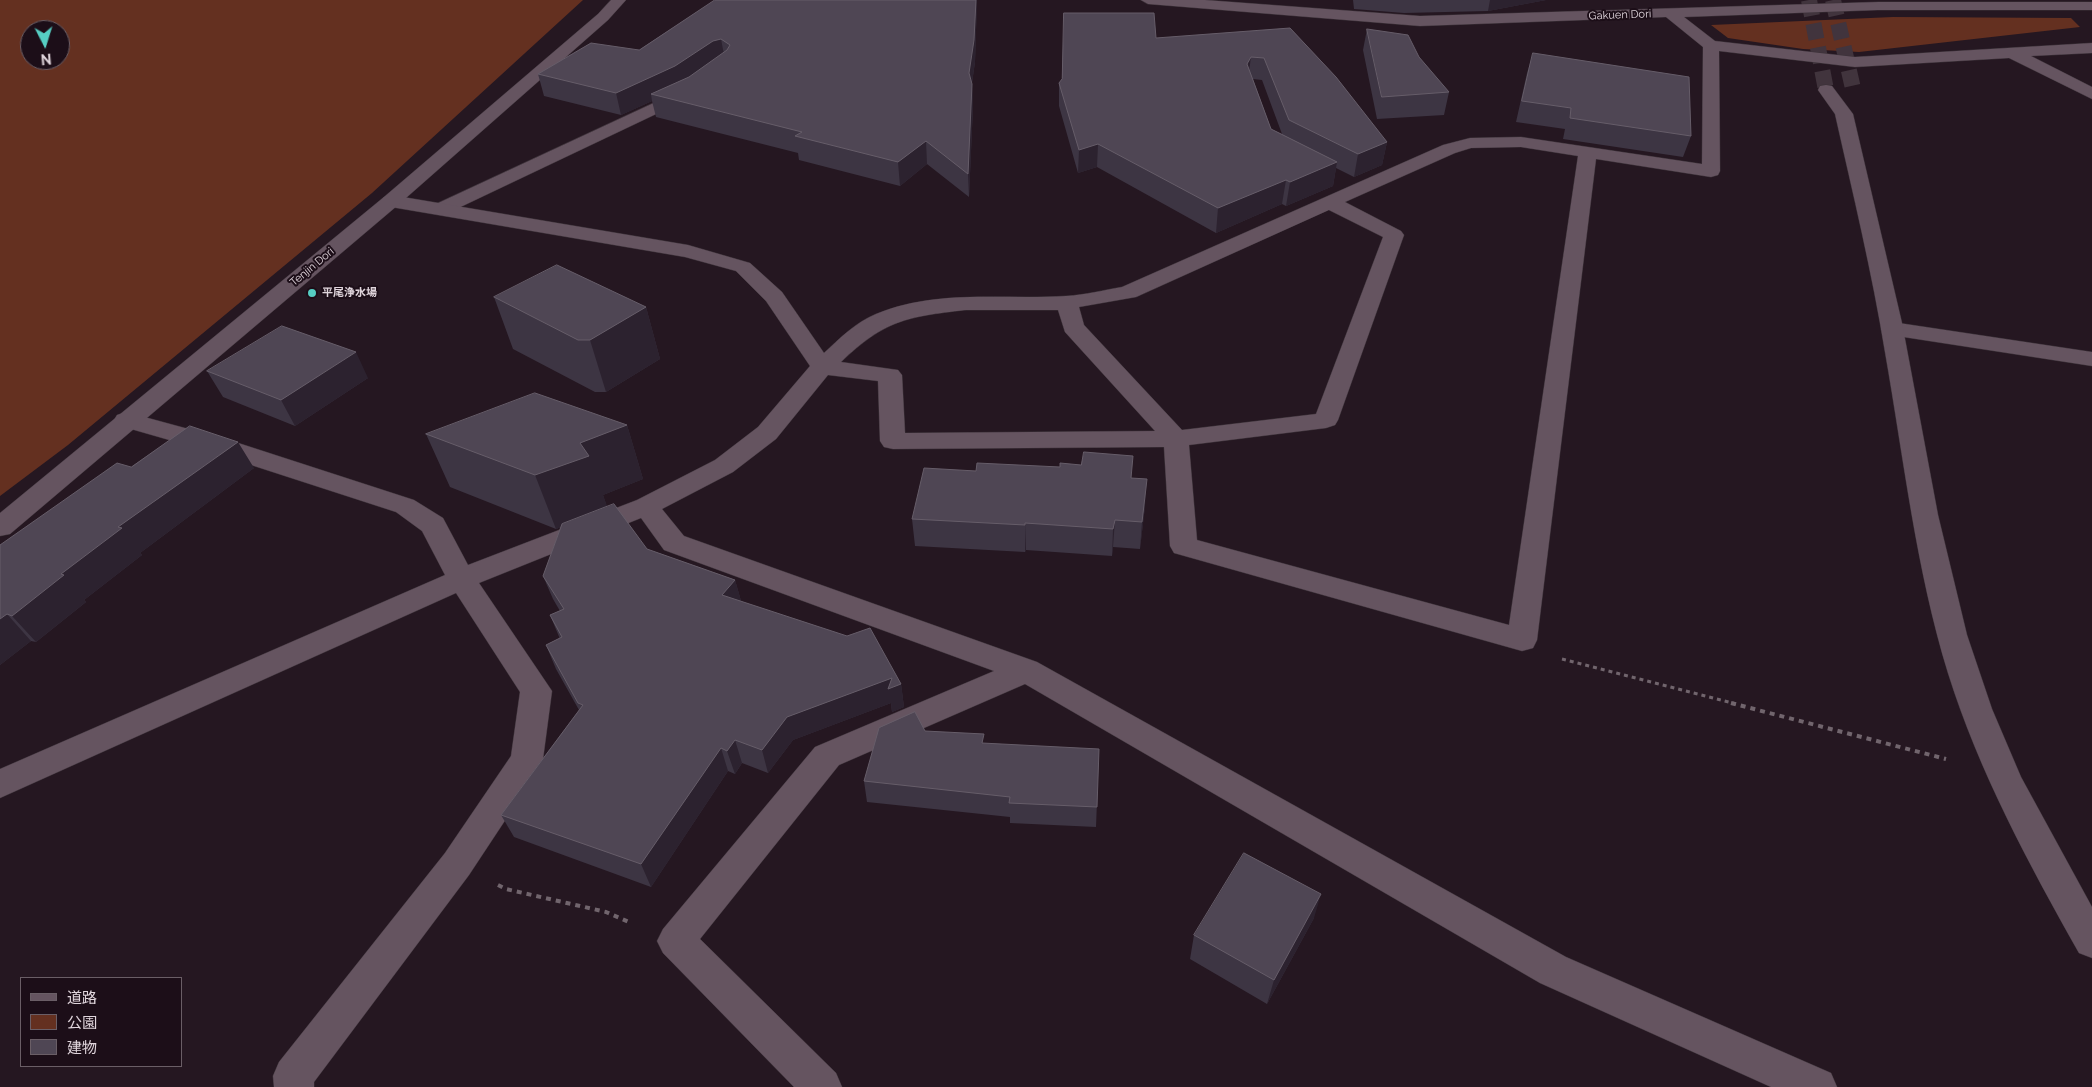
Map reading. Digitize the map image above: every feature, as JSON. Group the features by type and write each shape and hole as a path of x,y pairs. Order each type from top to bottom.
{"street":[{"name":"Tenjin Dori","path":"0,527 391,201 603,17 619,0"},
{"name":"Gakuen Dori","path":"1148,0 1410,21 1671,14 1855,4 2092,6"},
{"path":"1501,5 1519,19"},
{"path":"1671,14 1711,45 1855,62 2092,48"},
{"path":"0,784 461,579 646,506 724,466 767,433 822,366 852,339 883,319 920,309 965,303 1067,303 1128,292 1331,203 1448,149 1470,143 1521,142 1711,171 1711,45"},
{"path":"2012,53 2092,94"},
{"path":"443,208 687,93 702,82"},
{"path":"1826,90 1847,107 1892,329 1940,590 1964,674 2002,772 2048,866 2092,941"},
{"path":"1067,303 1073,327 1176,439 1184,546 1522,640 1588,152"},
{"path":"1335,177 1360,190"},
{"path":"391,201 443,208 688,251 743,267 774,297 822,366 890,375 893,441 1176,439 1326,420 1394,235 1331,203"},
{"path":"1892,329 2092,359"},
{"path":"126,420 220,446 405,506 434,525 461,579 536,691 527,759 457,864 293,1076 294,1087"},
{"path":"646,506 674,543 1026,670 1553,970 1816,1087"},
{"path":"822,1087 676,941 827,756 1026,670"}],"path":[{"path":"1522,640 1539,653 1792,721 2002,772"},
{"path":"506,889 606,912"}],"green space":[{"path":"0,0 583,0 372,193 68,445 0,496"},
{"path":"1893,17 2071,18 2080,27 1859,52 1803,49 1728,38 1711,25"}],"building":[{"path":"715,0 976,0 974,40 969,73 972,84 968,174 926,141 898,162 795,136 802,132 651,94 689,77 727,50 730,45 721,39 713,41 675,66 616,93 538,74 591,43 639,50"},
{"path":"1064,13 1154,13 1156,38 1290,28 1336,77 1387,142 1358,154 1289,120 1264,58 1251,57 1247,64 1271,129 1337,162 1290,182 1286,180 1218,208 1098,144 1079,150 1059,83 1062,79"},
{"path":"1367,29 1408,35 1419,57 1449,92 1382,97"},
{"path":"1533,53 1689,77 1691,136 1570,118 1571,108 1522,101"},
{"path":"557,265 646,307 590,340 578,340 494,297"},
{"path":"282,326 356,352 281,400 207,371"},
{"path":"535,393 627,425 580,443 589,456 535,475 426,434"},
{"path":"190,426 238,442 118,527 122,528 61,574 64,575 12,616 7,614 0,619 0,545 117,463 131,467"},
{"path":"1084,452 1133,456 1131,478 1147,479 1142,522 1115,520 1113,529 1025,523 1025,525 912,519 924,468 976,471 977,463 1060,467 1060,463 1081,465"},
{"path":"614,504 647,549 735,580 722,595 847,636 870,628 901,684 888,689 892,678 787,717 762,750 735,740 727,751 721,748 641,864 501,815 583,705 578,703 546,645 562,637 550,615 564,609 543,576 562,524"},
{"path":"915,712 925,731 984,734 982,743 1099,749 1097,807 1009,803 1010,797 864,781 879,728"},
{"path":"1244,853 1321,894 1274,980 1194,935"}],"tunnel":[{"path":"1809,0 1826,90"},
{"path":"1833,0 1854,93"}],"place":[{"name":"平尾浄水場","path":"312,293"}]}
